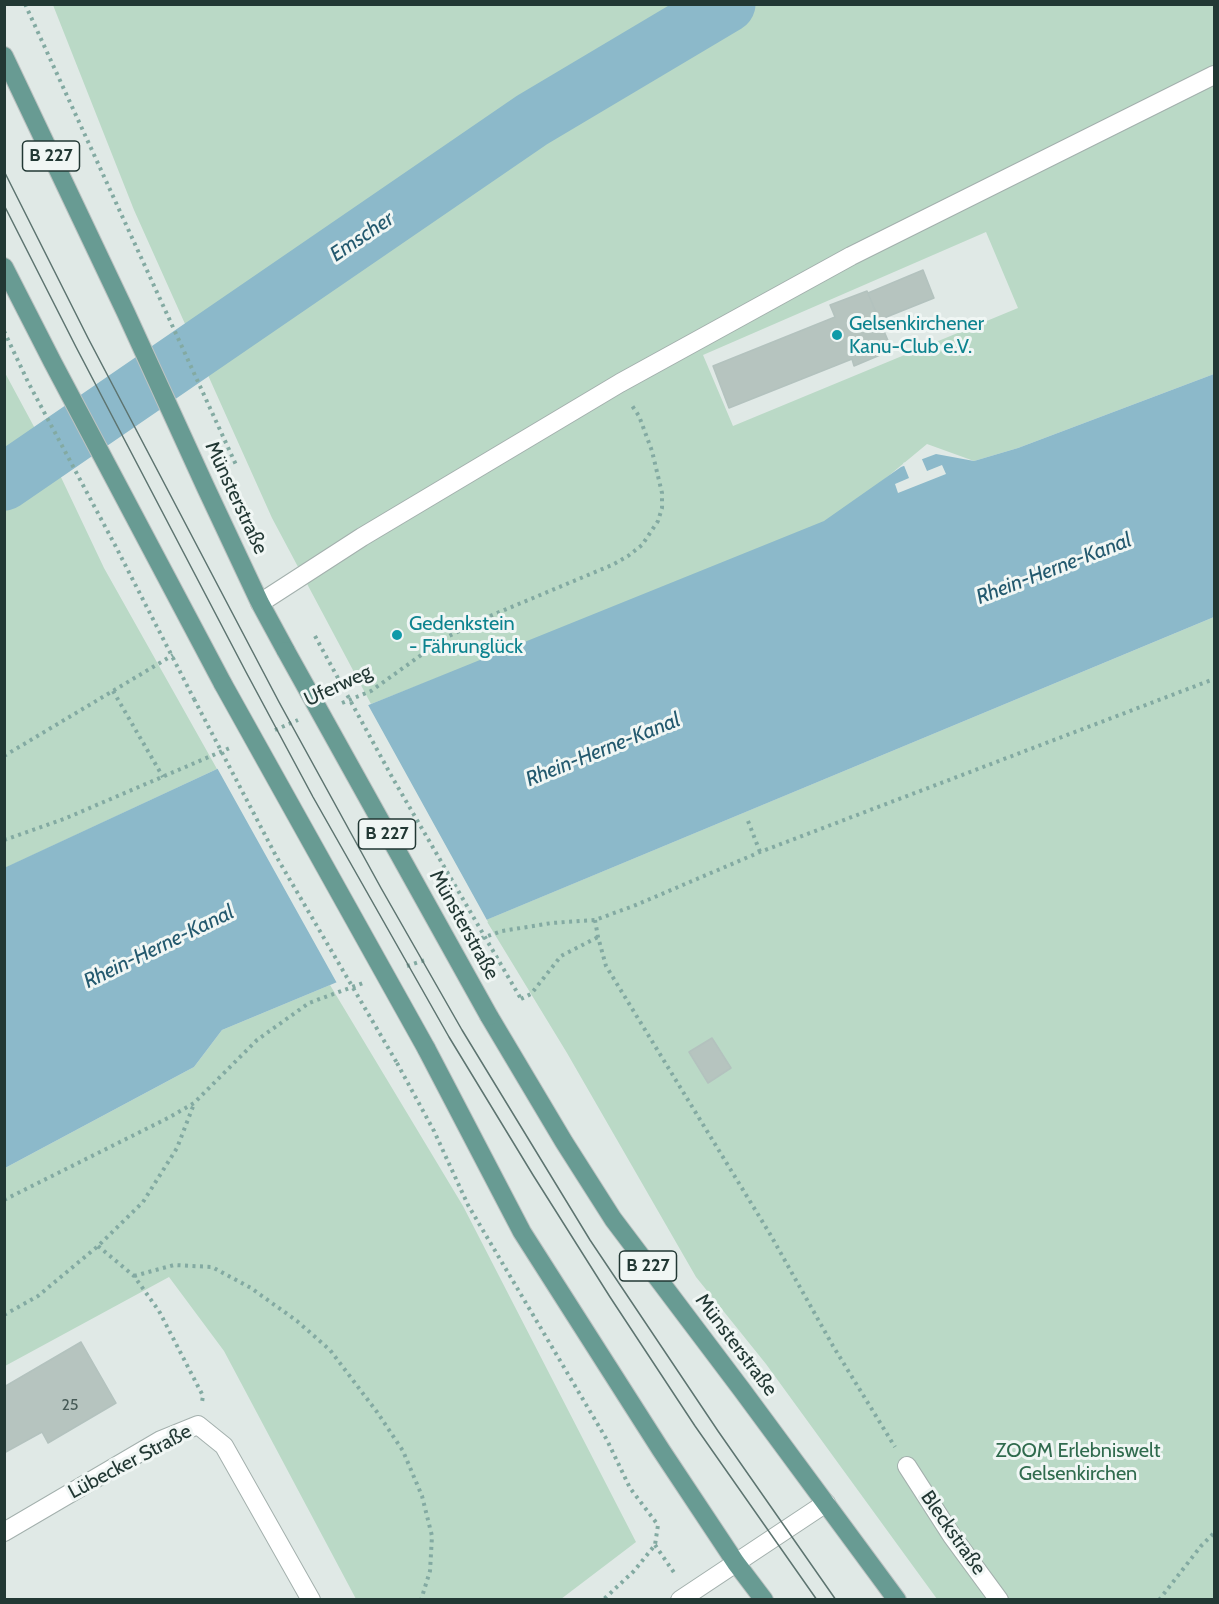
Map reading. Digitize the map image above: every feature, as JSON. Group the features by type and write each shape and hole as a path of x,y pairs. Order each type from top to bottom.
{"main road":[{"name":"Münsterstraße","path":"4,56 260,603 489,1016 613,1219 897,1599"},
{"path":"4,267 223,684 426,1048 522,1232 661,1450 736,1563 764,1599"}],"street":[{"path":"260,603 362,537 620,383 851,256 1215,75"},
{"name":"Lübecker Straße","path":"4,1532 161,1440 198,1425 224,1446 311,1599"},
{"name":"Bleckstraße","path":"906,1466 952,1536 999,1599"},
{"path":"680,1599 826,1503"}],"path":[{"path":"25,4 237,467"},
{"path":"4,331 28,382 117,547 276,855 397,1063 434,1131 468,1205 607,1440 630,1488 658,1524 655,1545 634,1571 603,1599"},
{"name":"Uferweg","path":"339,704 371,691 445,638 490,616 612,565 642,545 658,521 662,508 662,493 652,451 639,416 620,383"},
{"path":"315,636 392,777 521,999 531,994 561,956 598,937"},
{"path":"4,756 173,655"},
{"path":"470,943 502,931 552,923 596,920 760,852 1215,679"},
{"path":"113,691 163,777"},
{"name":"Uferweg","path":"266,734 308,717"},
{"path":"4,840 64,819 234,746"},
{"path":"748,821 760,852"},
{"path":"596,920 606,966 770,1234 833,1346 906,1466"},
{"path":"405,967 437,955"},
{"path":"4,1200 194,1103 257,1040 309,1003 373,979"},
{"path":"4,1315 38,1296 98,1246 142,1202 177,1148 194,1103"},
{"path":"98,1246 134,1276 159,1311 203,1396 198,1425"},
{"path":"134,1276 174,1265 212,1267 251,1288 297,1321 330,1350 403,1451 422,1496 432,1536 430,1571 421,1599"},
{"path":"1159,1599 1215,1533"},
{"path":"655,1545 664,1558"}],"green space":[{"path":"53,5 1214,5 1214,374 1018,448 974,461 927,444 833,522 371,704 272,518 134,210","holes":["986,232 1018,308 733,426 703,355"]},
{"path":"4,371 39,436 5,460 4,460"},
{"path":"59,473 104,568 217,769 5,868 4,511"},
{"name":"ZOOM Erlebniswelt Gelsenkirchen","path":"1214,617 1214,1599 937,1599 766,1364 696,1277 567,1053 486,920"},
{"path":"330,985 463,1206 636,1542 561,1599 356,1599 224,1351 169,1277 5,1366 5,1168 194,1067 222,1030"}],"water":[{"name":"Rhein-Herne-Kanal","path":"1214,374 1214,617 222,1030 194,1067 5,1168 4,868 217,769 371,704 824,521 901,467 936,454 974,461 1018,448"},
{"path":"39,436 59,473 5,511 5,460"}],"pier":[{"path":"921,457 927,471 942,465 946,474 898,493 895,484 909,478 903,463"},
{"path":"367,703 488,922 338,985 216,766"}],"building":[{"path":"923,270 934,298 879,320 868,293"},
{"name":"Gelsenkirchener Kanu-Club e.V.","path":"867,291 892,350 854,366 852,359 729,408 713,366 835,317 830,305"},
{"path":"712,1038 731,1068 708,1083 689,1052"},
{"path":"81,1342 116,1403 48,1443 42,1432 4,1453 4,1387"}],"waterway":[{"name":"Emscher","path":"4,482 532,120 727,4"}],"tram line":[{"path":"4,171 88,338 279,702 462,1030 590,1240 718,1431 836,1600"},
{"path":"4,205 246,672 313,797 449,1037 610,1297 695,1426 817,1600"}],"place":[{"name":"Gelsenkirchener Kanu-Club e.V.","path":"837,335"},
{"name":"Gedenkstein - Fährunglück","path":"397,635"}]}
